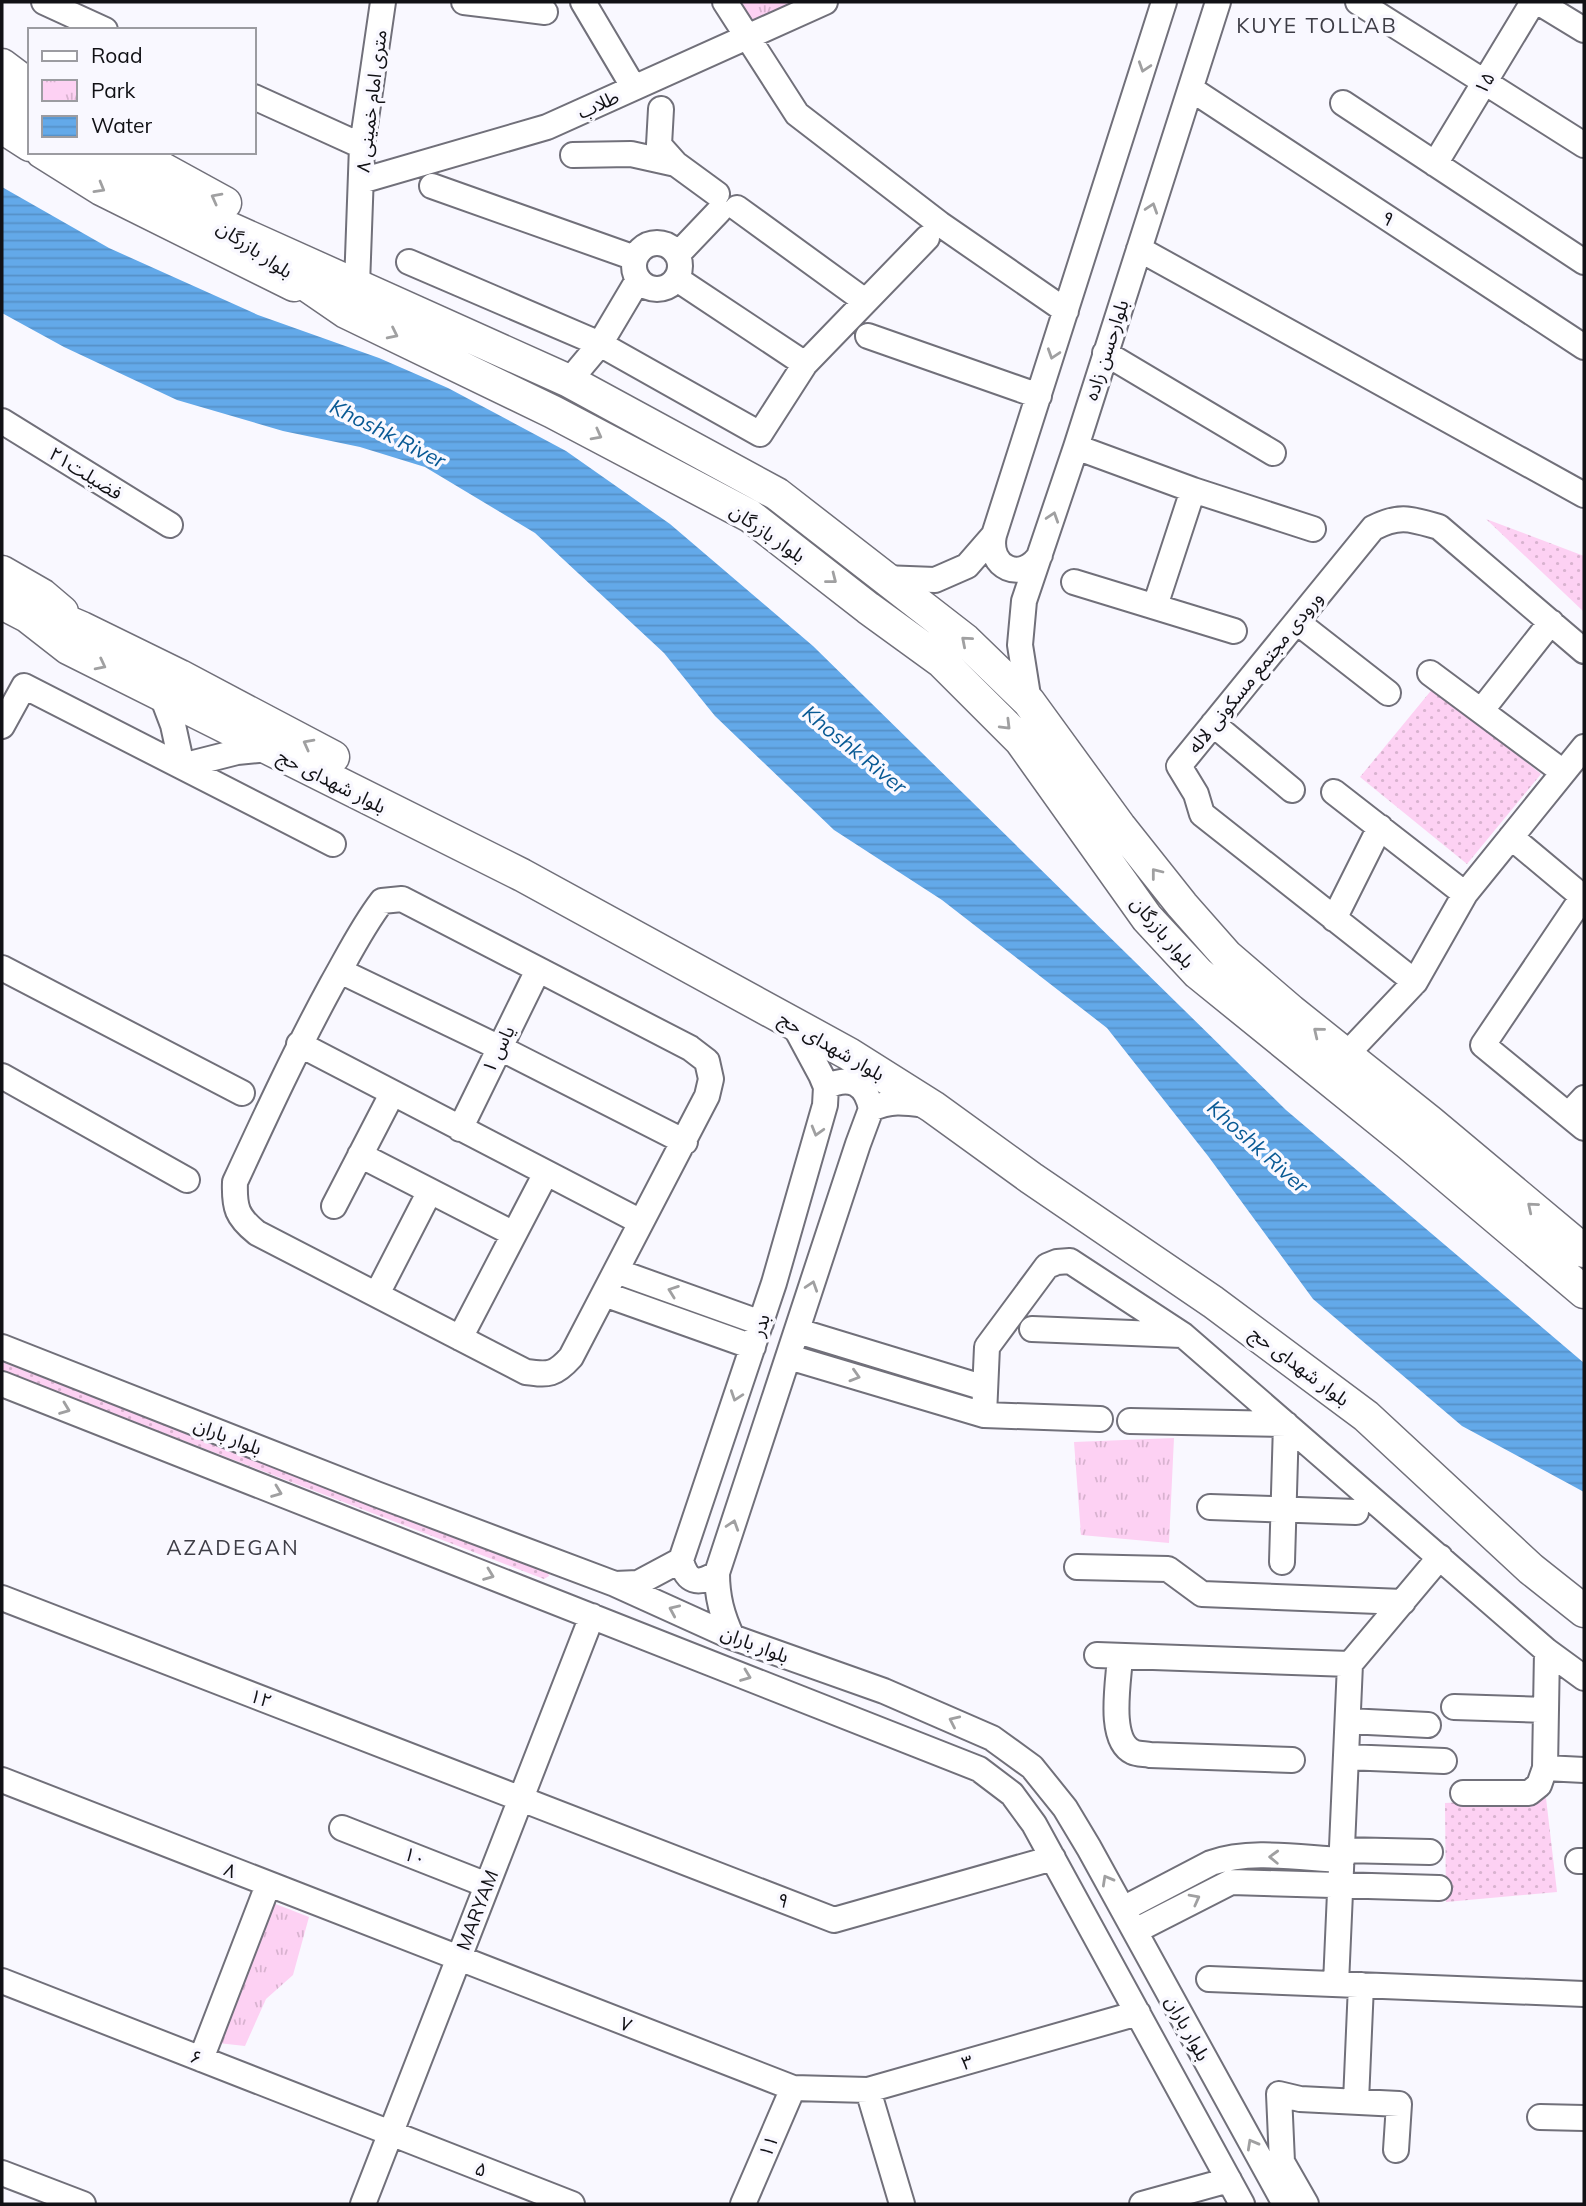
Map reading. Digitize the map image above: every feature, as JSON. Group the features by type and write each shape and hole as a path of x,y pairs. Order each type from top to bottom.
{"main road":[{"path":"2,65 28,84"},
{"path":"2,94 28,111"},
{"path":"2,127 28,144"},
{"path":"45,154 101,189 352,298"},
{"name":"بلوار بازرگان","path":"94,154 130,178 211,220 553,412 750,516 941,661 1021,741 1147,918 1198,973 1409,1144 1584,1292"},
{"path":"136,154 307,247 352,298"},
{"name":"بلوار بازرگان","path":"352,298 569,381 777,494 965,640 1029,702 1120,827 1218,946 1291,1011 1574,1242"},
{"path":"2,572 41,595 75,638"},
{"name":"بلوار شهدای حج","path":"2,589 43,613 75,638 162,696 534,881 849,1054 933,1107 1031,1178 1213,1302 1366,1416 1531,1569 1584,1611"},
{"name":"بلوار شهدای حج","path":"2,603 75,638 180,676 624,909 893,1062 1219,1284 1381,1401 1540,1558 1584,1590"},
{"path":"2,621 75,638"},
{"path":"1537,1252 1574,1242"}],"street":[{"path":"44,2 102,28"},
{"name":"۸ متری امام خمینی","path":"352,298 362,146 383,2"},
{"path":"464,2 545,12"},
{"path":"583,2 635,88"},
{"path":"725,2 797,114 940,224 1066,311"},
{"name":"طلاب","path":"361,181 547,127 825,2"},
{"path":"1041,555 1027,568 1007,568 999,562 992,545 1164,2"},
{"name":"بلوارحسن زاده","path":"1029,702 1020,645 1024,601 1218,2"},
{"path":"1358,2 1584,145"},
{"name":"۱۵","path":"1435,163 1533,2"},
{"path":"1538,2 1584,30"},
{"name":"۹","path":"1191,89 1584,346"},
{"path":"256,98 362,146"},
{"path":"1343,103 1584,262"},
{"path":"661,110 659,145 676,164 725,204 844,284 872,294"},
{"path":"631,154 659,145"},
{"path":"573,155 631,154 676,164"},
{"path":"432,187 637,269 643,285 658,290 672,285 677,279 681,267 678,254 667,244 652,243 645,246 637,269 600,344 569,381"},
{"path":"678,254 725,204"},
{"path":"409,262 600,344 760,434 805,364 927,238"},
{"path":"1139,249 1584,495"},
{"path":"677,279 805,364"},
{"path":"868,336 1039,396"},
{"path":"1105,353 1273,453"},
{"name":"فضیلت۲۱","path":"2,421 170,526"},
{"path":"1076,447 1193,490 1313,529"},
{"path":"1155,607 1193,490"},
{"name":"ورودی مجتمع مسکونی لاله","path":"1415,982 1202,814 1196,794 1179,766 1373,528 1391,518 1439,527 1584,650"},
{"path":"883,578 935,580 967,566 995,535"},
{"path":"1074,582 1234,631"},
{"path":"1297,622 1388,693"},
{"path":"1481,711 1551,622"},
{"path":"1430,673 1563,772"},
{"path":"2,726 24,686 332,844"},
{"path":"162,696 176,736 182,766"},
{"path":"1213,724 1292,790"},
{"path":"176,736 217,757"},
{"path":"1346,1055 1415,982 1465,894 1584,747"},
{"path":"182,766 237,752 269,749"},
{"path":"1334,792 1465,894"},
{"path":"1334,919 1380,827"},
{"path":"1511,837 1584,896 1483,1045 1579,1113"},
{"path":"402,899 538,970 690,1048 707,1061 711,1079 707,1096 685,1142 571,1357 560,1370 545,1374 526,1372 257,1233 242,1220 234,1201 235,1182 299,1044 369,918 382,901 402,899"},
{"path":"2,968 242,1093"},
{"name":"یاس ۱","path":"460,1129 538,970"},
{"path":"340,971 685,1142"},
{"path":"793,1023 826,1087 837,1081 850,1081 861,1087 868,1097 870,1109 885,1102 902,1101 933,1107"},
{"path":"299,1044 641,1222"},
{"path":"2,1076 187,1180"},
{"name":"بدر","path":"681,1560 761,1323 825,1105 826,1087"},
{"path":"334,1206 392,1094"},
{"name":"بدر","path":"732,1637 717,1595 717,1573 870,1109"},
{"path":"360,1155 514,1234"},
{"path":"460,1338 546,1173"},
{"path":"377,1294 430,1191"},
{"path":"984,1415 987,1347 1047,1266 1069,1261 1183,1335 1547,1651 1584,1678"},
{"path":"616,1271 761,1323"},
{"path":"604,1294 753,1347"},
{"path":"691,1325 702,1302"},
{"path":"1032,1329 1183,1335"},
{"path":"798,1331 985,1388"},
{"path":"821,1366 831,1341"},
{"name":"بلوار باران","path":"2,1347 376,1494 615,1584 732,1637 884,1691 992,1738 1031,1767 1065,1808 1284,2204"},
{"path":"789,1357 984,1415 1100,1419"},
{"name":"بلوار باران","path":"2,1384 979,1769 1012,1794 1034,1824 1242,2204"},
{"path":"1130,1421 1286,1424"},
{"path":"1282,1562 1286,1424"},
{"path":"362,1526 376,1494"},
{"path":"1210,1507 1356,1512"},
{"path":"1336,1984 1350,1664 1440,1557"},
{"path":"615,1584 638,1583 681,1560 684,1572 694,1580 706,1580 717,1573"},
{"path":"1077,1567 1168,1569 1202,1594 1403,1601"},
{"name":"۱۲","path":"2,1598 520,1799"},
{"name":"MARYAM","path":"363,2204 592,1616"},
{"path":"1462,1793 1529,1793 1539,1785 1545,1768 1547,1651"},
{"path":"1292,1760 1150,1755 1133,1752 1120,1740 1109,1655 1350,1664"},
{"path":"1454,1707 1546,1710"},
{"path":"1348,1721 1428,1725"},
{"path":"1346,1757 1444,1761"},
{"path":"1545,1768 1584,1770"},
{"name":"۸","path":"2,1780 458,1959"},
{"name":"۹","path":"520,1799 834,1920 1053,1858"},
{"name":"۱۰","path":"342,1828 487,1885"},
{"path":"1129,1920 1231,1882 1430,1852"},
{"path":"1342,1865 1439,1888"},
{"path":"201,2059 268,1885"},
{"name":"۷","path":"458,1959 793,2088"},
{"path":"1209,1979 1584,1994"},
{"name":"۶","path":"2,1981 391,2133"},
{"path":"1356,2101 1362,1985"},
{"name":"۳","path":"793,2088 868,2090 1138,2013"},
{"name":"۱۱","path":"743,2204 793,2088"},
{"path":"868,2090 902,2204"},
{"path":"1306,2204 1282,2162 1279,2094 1300,2099 1399,2104 1396,2150"},
{"path":"1540,2117 1584,2118"},
{"name":"۵","path":"391,2133 572,2204"},
{"path":"2,2173 83,2204"},
{"path":"1142,2204 1229,2180"}],"green space":[{"path":"740,2 794,2 751,21"},
{"path":"1486,519 1584,556 1584,612"},
{"path":"1434,687 1541,774 1467,864 1360,777"},
{"path":"2,1362 548,1572 549,1576 544,1579 2,1371"},
{"path":"1174,1438 1169,1543 1081,1535 1074,1442"},
{"path":"1546,1798 1557,1892 1446,1902 1445,1803"},
{"path":"273,1903 309,1917 293,1975 266,1999 245,2046 218,2043"}],"water":[{"name":"Khoshk River","path":"2,187 109,248 258,315 379,358 448,388 566,451 670,524 813,646 1286,1110 1584,1363 1584,1492 1462,1426 1313,1299 1208,1156 1107,1028 942,900 834,830 715,716 664,653 535,533 425,467 360,447 283,431 177,400 64,347 2,313"}],"district":[{"name":"KUYE TOLLAB","path":"1317,25"},
{"name":"AZADEGAN","path":"233,1547"}]}
